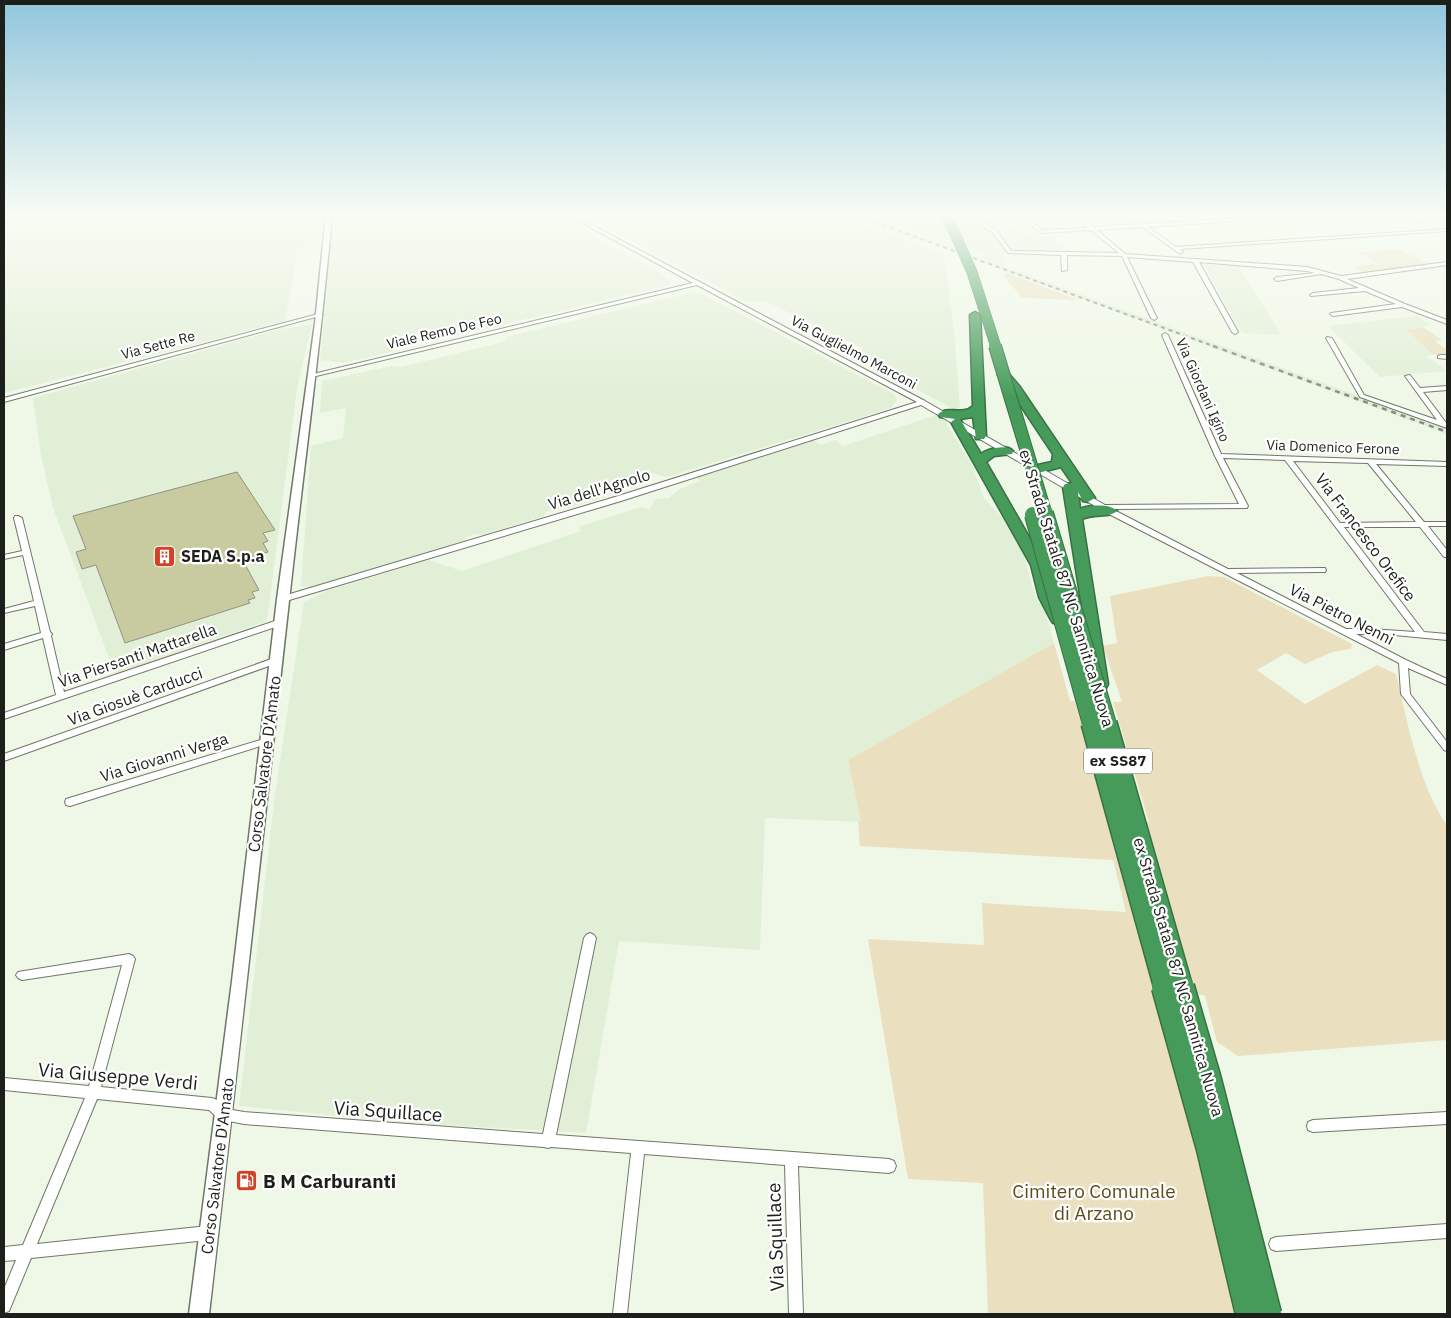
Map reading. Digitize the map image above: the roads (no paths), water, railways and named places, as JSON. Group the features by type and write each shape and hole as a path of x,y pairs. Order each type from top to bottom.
{"highway":[{"name":"ex Strada Statale 87 NC Sannitica Nuova","path":"961,276 975,315 1068,637 1209,1149 1248,1314"},
{"name":"ex Strada Statale 87 NC Sannitica Nuova","path":"973,276 1101,701 1209,1080 1269,1314"},
{"path":"975,315 980,436"},
{"path":"1004,374 1016,389 1088,498"},
{"path":"944,414 971,414 976,412 979,400"},
{"path":"957,422 1038,565 1047,597 1068,637"},
{"path":"980,461 990,453 1007,451"},
{"path":"1042,471 1056,465 1060,461 1059,453"},
{"path":"1070,487 1098,661 1101,701"},
{"path":"1074,517 1090,510 1107,509"}],"street":[{"name":"Corso Salvatore D'Amato","path":"199,1314 277,660 282,599 320,315 324,276"},
{"name":"Via Guglielmo Marconi","path":"684,276 923,402 1042,471"},
{"path":"1134,276 1154,318"},
{"path":"1202,276 1234,332"},
{"path":"1277,278 1309,276"},
{"path":"1333,276 1447,322"},
{"path":"1341,278 1359,276"},
{"name":"Viale Remo De Feo","path":"312,375 698,283"},
{"path":"1313,295 1366,289"},
{"path":"1333,314 1403,305"},
{"name":"Via Sette Re","path":"4,400 320,315"},
{"name":"Via Giordani Igino","path":"1107,509 1244,506 1218,456 1165,334"},
{"path":"1329,338 1362,396 1445,426"},
{"path":"1408,376 1445,426"},
{"path":"1418,390 1447,388"},
{"name":"Via dell'Agnolo","path":"282,599 618,499 923,402"},
{"name":"Via Domenico Ferone","path":"1218,456 1444,464"},
{"name":"Via Francesco Orefice","path":"1287,458 1421,634"},
{"path":"1370,461 1421,525 1447,554"},
{"path":"1444,464 1447,471"},
{"name":"Via Pietro Nenni","path":"1042,471 1107,509 1223,570 1403,662 1447,682"},
{"path":"18,518 48,634 61,697"},
{"path":"1339,525 1447,524"},
{"path":"4,558 27,552"},
{"name":"Via Pietro Nenni","path":"1223,570 1322,570"},
{"path":"4,611 39,602"},
{"name":"Via Piersanti Mattarella","path":"4,716 281,622"},
{"path":"1345,632 1360,630 1447,637"},
{"path":"4,647 48,634"},
{"name":"Via Giosuè Carducci","path":"4,758 277,660"},
{"path":"1403,662 1406,694 1447,748"},
{"name":"Via Giovanni Verga","path":"70,802 267,741"},
{"path":"548,1142 590,938"},
{"path":"4,1306 93,1094 129,959 22,975"},
{"name":"Via Giuseppe Verdi","path":"4,1084 212,1104 224,1115"},
{"name":"Via Squillace","path":"224,1115 548,1142 889,1166"},
{"path":"1313,1126 1447,1118"},
{"path":"620,1314 638,1148"},
{"name":"Via Squillace","path":"791,1159 796,1314"},
{"path":"1276,1244 1447,1231"},
{"path":"4,1254 208,1233"}],"railway":[{"path":"1021,276 1216,347"},
{"path":"1213,346 1447,432"}],"place":[{"name":"SEDA S.p.a","path":"165,556"},
{"name":"B M Carburanti","path":"247,1181"}],"park label":[{"name":"Cimitero Comunale di Arzano","path":"1094,1202"}]}
